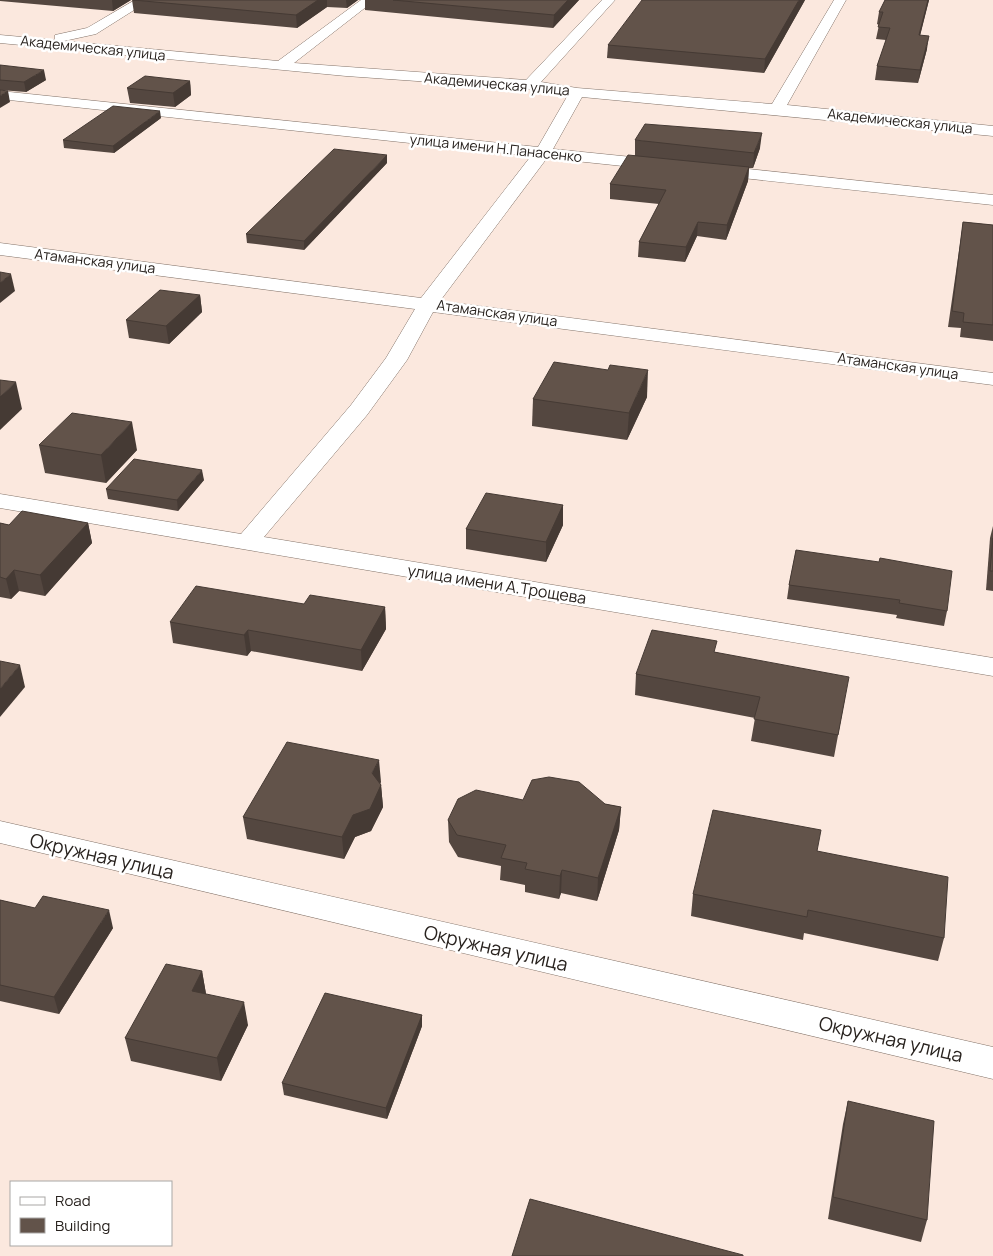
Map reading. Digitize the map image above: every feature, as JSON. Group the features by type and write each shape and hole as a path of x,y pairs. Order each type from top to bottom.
{"street":[{"path":"63,41 91,31 144,0"},
{"path":"282,66 300,50 369,0"},
{"path":"530,85 609,0"},
{"path":"777,109 840,0"},
{"name":"Академическая улица","path":"0,31 125,52 530,85 577,92 777,109 993,131"},
{"name":"Академическая улица","path":"0,39 63,41"},
{"path":"247,542 359,410 396,360 428,304 543,152 577,92"},
{"name":"улица имени Н.Панасенко","path":"0,95 680,167"},
{"path":"699,169 993,200"},
{"name":"Атаманская улица","path":"0,249 993,379"},
{"name":"улица имени А.Трощева","path":"0,501 993,666"},
{"name":"Окружная улица","path":"0,832 993,1063"}],"building":[{"path":"133,0 318,0 296,15"},
{"path":"393,0 568,0 554,15"},
{"path":"642,0 799,0 765,59 608,45"},
{"path":"885,0 928,0 919,35 929,36 920,70 877,66 890,28 878,27 883,12 879,12"},
{"path":"0,65 44,70 24,82 0,80"},
{"path":"145,76 190,81 173,93 127,88"},
{"path":"0,90 8,91 0,96"},
{"path":"113,106 160,111 113,146 63,140"},
{"path":"645,124 762,133 754,153 635,140"},
{"path":"334,149 387,155 304,241 246,234"},
{"path":"628,155 749,167 727,225 698,222 686,247 639,242 666,190 610,184"},
{"path":"963,222 993,225 993,325 963,322 964,313 952,311"},
{"path":"0,272 11,274 0,283"},
{"path":"160,290 200,295 166,326 126,320"},
{"path":"554,362 608,370 610,365 648,370 629,413 533,399"},
{"path":"0,380 16,382 0,397"},
{"path":"72,413 132,422 101,455 39,445"},
{"path":"134,459 202,470 177,500 106,489"},
{"path":"486,493 563,505 546,542 466,529"},
{"path":"22,511 88,523 40,575 14,570 6,579 0,577 0,523 9,525"},
{"path":"993,538 993,571 990,571"},
{"path":"796,550 879,562 880,558 952,571 947,611 899,603 900,600 789,585"},
{"path":"196,586 304,604 310,595 385,607 361,650 248,630 244,635 170,622"},
{"path":"652,630 717,641 714,652 849,677 838,735 754,719 760,697 636,674"},
{"path":"0,661 20,665 0,689"},
{"path":"287,742 379,760 372,773 381,785 370,809 353,815 342,837 243,817"},
{"path":"549,777 579,782 605,804 621,807 598,878 562,870 560,876 525,869 527,863 501,858 506,845 457,835 448,820 458,799 476,790 523,800 532,780"},
{"path":"713,810 821,830 817,851 948,877 944,938 808,910 807,917 693,894"},
{"path":"43,896 109,910 54,997 0,985 0,900 35,908"},
{"path":"166,964 202,971 192,991 244,1002 217,1058 125,1038"},
{"path":"325,993 422,1015 386,1108 282,1083"},
{"path":"848,1101 934,1121 927,1220 833,1197"},
{"path":"530,1199 743,1255 743,1256 512,1256"}]}
